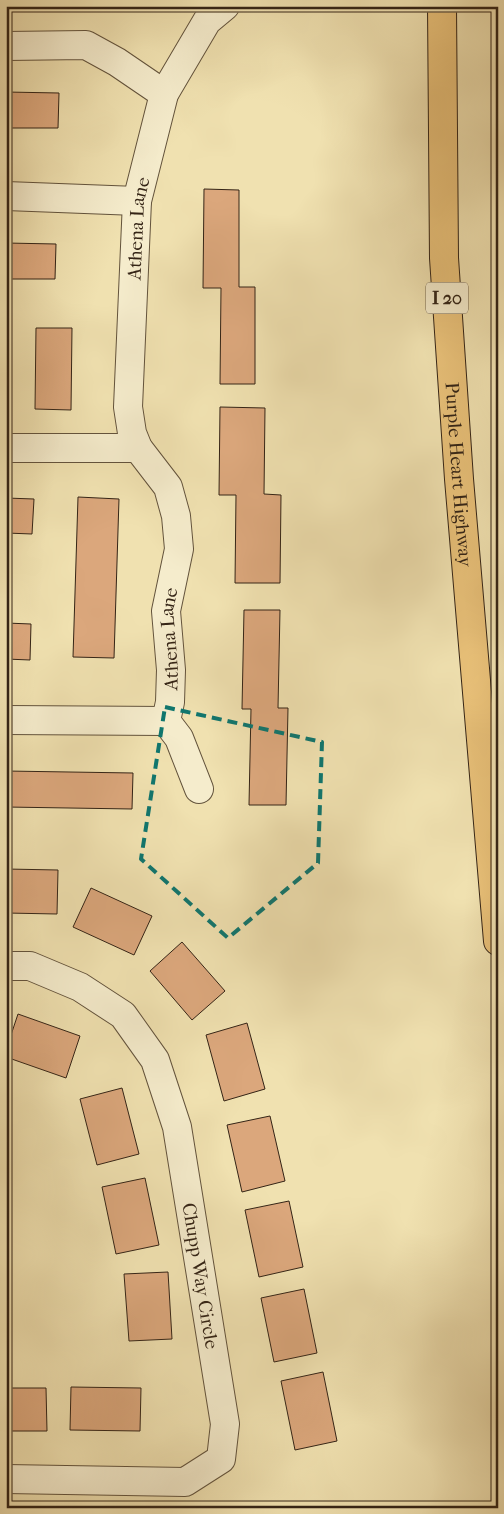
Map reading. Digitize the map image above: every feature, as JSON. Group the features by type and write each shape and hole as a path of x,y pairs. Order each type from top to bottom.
{"highway":[{"name":"Purple Heart Highway","path":"442,6 444,258 458,479 498,941"}],"street":[{"name":"Athena Lane","path":"166,721 170,702 171,670 166,611 179,549 176,516 168,487 138,448 132,433 128,407 137,201 164,94 212,11"},
{"path":"6,46 86,45 116,62 164,94"},
{"path":"6,196 137,201"},
{"path":"6,448 138,448"},
{"path":"6,720 166,721 179,738 199,789"},
{"name":"Chupp Way Circle","path":"6,966 30,966 80,987 123,1015 155,1060 177,1127 225,1424 222,1458 185,1482 6,1479"}],"highlighted area":[{"path":"165,707 322,742 318,863 228,938 141,859"}],"building":[{"path":"6,92 59,93 58,128 6,128"},
{"path":"204,189 239,190 239,287 255,287 255,384 220,384 221,288 203,288"},
{"path":"6,243 56,244 55,279 6,279"},
{"path":"36,328 72,328 71,410 35,409"},
{"path":"220,407 265,408 264,494 281,495 280,583 235,583 236,495 219,495"},
{"path":"78,497 119,499 114,658 73,657"},
{"path":"6,498 34,499 32,534 6,533"},
{"path":"244,610 280,610 278,708 288,708 286,805 249,805 251,709 242,709"},
{"path":"6,623 31,624 30,660 6,659"},
{"path":"6,771 133,773 132,809 6,807"},
{"path":"6,869 58,870 57,914 6,913"},
{"path":"91,888 152,916 134,955 73,927"},
{"path":"182,942 225,991 192,1020 150,971"},
{"path":"18,1014 80,1036 66,1078 6,1057 6,1050"},
{"path":"247,1023 265,1089 224,1101 206,1035"},
{"path":"122,1088 139,1154 97,1165 80,1099"},
{"path":"270,1116 285,1181 242,1192 227,1125"},
{"path":"145,1178 159,1245 116,1254 102,1187"},
{"path":"289,1201 303,1267 259,1277 245,1210"},
{"path":"168,1272 172,1339 129,1341 124,1274"},
{"path":"304,1289 317,1353 274,1362 261,1298"},
{"path":"323,1372 337,1441 295,1450 281,1381"},
{"path":"71,1387 141,1388 140,1431 70,1430"},
{"path":"6,1388 46,1388 47,1431 6,1431"}]}
